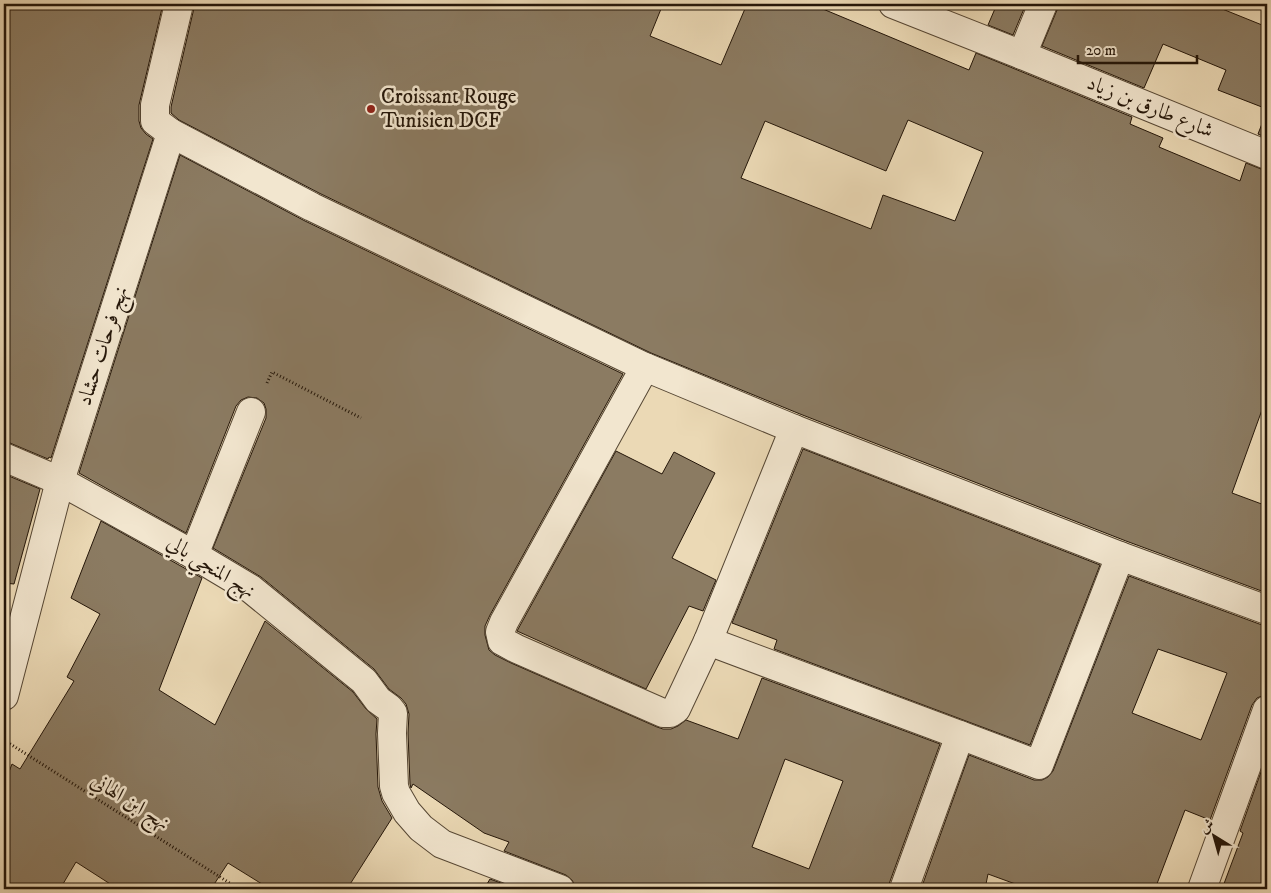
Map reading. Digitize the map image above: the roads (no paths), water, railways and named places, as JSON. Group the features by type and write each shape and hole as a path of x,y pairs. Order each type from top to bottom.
{"street":[{"path":"179,4 154,114 155,121 170,133 312,207 645,367 794,428 1120,556 1267,610"},
{"name":"شارع طارق بن زياد","path":"893,4 1022,54 1267,155"},
{"path":"1022,54 1043,4"},
{"name":"نهج فرحات حشاد","path":"4,696 60,481 170,133"},
{"path":"645,367 500,632 502,640 522,652 666,714 676,709 708,640 794,428"},
{"path":"194,555 251,412"},
{"name":"نهج المنجي بالي","path":"4,457 60,481 194,555 251,590 364,681 378,700 389,708 392,713 394,786 407,812 421,828 442,844 560,889"},
{"path":"708,640 1039,765 1120,556"},
{"path":"1202,889 1267,710"},
{"path":"904,889 960,735"}],"place":[{"name":"Croissant Rouge Tunisien DCF","path":"371,109"}]}
